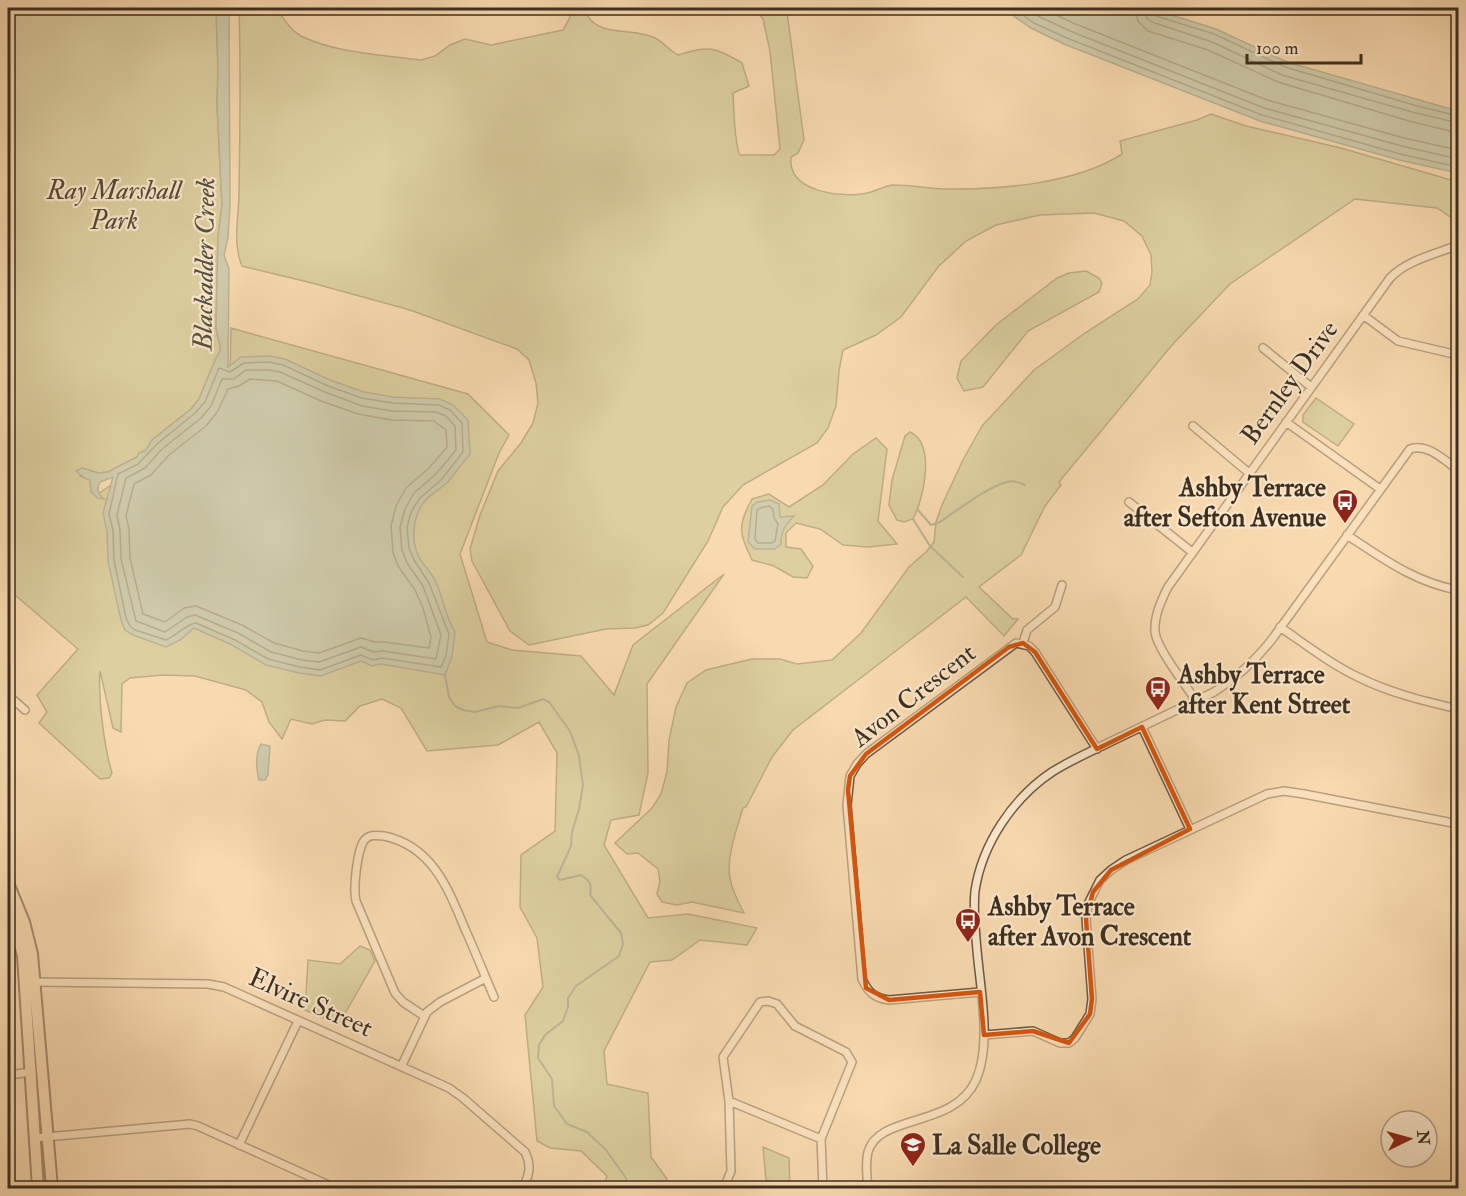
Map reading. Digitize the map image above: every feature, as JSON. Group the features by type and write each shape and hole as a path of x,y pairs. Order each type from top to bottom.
{"main road":[{"path":"8,883 24,921 32,954 29,982"},
{"path":"8,906 15,924 29,982 36,1072 47,1137 52,1188"},
{"path":"36,1072 35,1138 38,1188"}],"street":[{"name":"Bernley Drive","path":"1196,701 1160,646 1155,634 1160,604 1167,587 1396,271 1458,245"},
{"path":"1363,315 1398,341 1458,354"},
{"path":"1263,348 1311,387"},
{"path":"1286,422 1380,489"},
{"path":"1193,426 1250,473"},
{"path":"868,1188 867,1161 872,1143 877,1137 894,1126 943,1112 963,1097 976,1081 982,1059 984,1035 975,903 978,879 988,847 1006,817 1026,793 1049,774 1196,701 1236,678 1258,657 1410,449 1417,446 1425,448 1458,470"},
{"path":"1129,501 1192,552"},
{"path":"1347,535 1408,574 1427,583 1458,590"},
{"path":"1062,585 1055,607 1028,630 1023,643 1035,652 1097,749"},
{"path":"1280,627 1338,666 1365,681 1413,699 1458,709"},
{"name":"Avon Crescent","path":"980,992 889,1000 880,999 866,988 862,979 847,805 850,776 866,754 1009,647 1016,643 1023,643"},
{"path":"8,695 25,710"},
{"path":"1142,727 1190,829"},
{"path":"984,1035 1033,1031 1060,1043 1069,1043 1076,1038 1090,1014 1092,999 1086,919 1088,904 1100,880 1111,870 1190,829 1267,794 1284,791 1304,794 1458,824"},
{"path":"424,1016 394,993 356,901 355,886 361,849 364,840 369,836 381,836 406,844 418,851 433,865 452,897 494,997"},
{"path":"402,1065 424,1016 431,1008 486,978"},
{"name":"Elvire Street","path":"29,982 216,985 402,1065 449,1088 518,1145 530,1161 529,1176 523,1188"},
{"path":"724,1188 731,1171 729,1101 723,1057 760,1002 768,1001 777,1004 795,1026 846,1052 852,1062 821,1140 823,1188"},
{"path":"239,1145 298,1021"},
{"path":"8,1075 36,1072"},
{"path":"729,1101 821,1140"},
{"path":"35,1138 190,1124 335,1188"}],"highlighted area":[{"path":"1023,643 1035,652 1097,749 1142,727 1190,829 1111,870 1093,892 1086,919 1092,999 1090,1014 1069,1043 1033,1031 984,1035 980,992 889,1000 866,988 848,790 850,776 866,754 1009,647"}],"green space":[{"name":"Ray Marshall Park","path":"8,8 216,8 217,104 222,205 218,237 216,328 220,343 219,354 199,399 191,409 152,440 146,450 108,472 98,473 82,468 80,476 91,480 91,491 103,498 98,494 111,485 230,377 231,328 468,394 509,435 499,453 460,554 487,642 512,650 581,656 614,695 633,645 724,574 647,684 648,773 639,815 611,820 604,845 648,918 688,914 757,928 747,945 700,940 672,960 650,962 604,1051 607,1084 648,1093 651,1157 667,1179 664,1188 603,1188 607,1176 581,1151 550,1148 537,1141 525,1015 543,987 537,938 520,907 521,855 555,831 557,753 539,722 498,745 427,751 401,708 382,699 360,706 345,721 325,720 312,724 291,719 282,739 269,722 262,702 246,690 195,676 163,675 130,678 122,684 121,732 113,728 100,671 102,722 112,773 109,778 100,779 39,723 47,712 37,695 78,649 8,589"},
{"path":"239,8 277,8 287,24 297,34 314,42 360,52 421,60 435,56 450,45 465,39 491,45 563,30 570,17 570,8 584,8 589,18 596,24 605,28 655,38 678,55 711,49 725,53 742,63 749,86 733,93 738,150 740,155 774,155 780,149 770,51 763,19 754,8 783,8 787,12 804,140 798,153 791,157 792,168 797,178 805,184 828,193 852,195 893,185 944,189 988,188 1060,179 1103,164 1122,154 1120,141 1211,114 1246,126 1341,148 1458,182 1458,222 1437,208 1355,199 1230,284 1172,345 1059,482 1061,485 1045,506 1021,555 979,587 1013,619 1018,619 1004,636 966,597 793,730 772,757 746,807 743,808 735,833 729,870 734,891 744,913 692,902 677,905 662,902 657,894 660,881 658,869 638,853 627,854 615,843 652,808 661,794 667,772 669,740 676,707 687,683 706,670 752,659 780,659 797,664 832,660 861,633 909,567 934,542 936,522 942,505 982,426 1034,370 1085,333 1138,299 1150,285 1151,255 1142,236 1124,221 1094,213 1040,215 996,225 966,241 938,267 901,317 876,335 843,350 836,406 828,428 817,443 743,485 723,507 708,541 663,613 648,625 606,629 529,645 510,631 472,561 470,549 480,515 498,471 521,443 533,423 538,403 536,383 529,360 517,349 410,310 242,266 237,248 240,123"},
{"path":"1086,271 1099,278 1102,283 1099,292 1028,331 983,387 964,391 957,378 961,361 996,325 1057,278 1069,273"},
{"path":"1316,398 1354,424 1338,446 1303,422 1303,415"},
{"path":"910,432 918,438 923,448 925,472 917,510 913,519 904,522 897,520 889,505 892,480 905,436"},
{"path":"876,438 887,449 878,521 897,544 868,547 843,545 820,529 796,523 786,533 786,547 801,549 813,566 807,578 793,577 774,566 752,560 742,536 742,523 752,499 769,494 789,507 823,485 853,454"},
{"path":"360,946 370,950 375,961 339,1024 305,1010 308,960 340,964"},
{"path":"763,1147 789,1158 790,1188 784,1188 766,1180"}],"water":[{"path":"216,8 229,8 230,205 228,238 224,255 229,269 228,367 241,357 270,356 285,359 330,380 364,392 393,397 440,399 453,405 468,420 470,454 447,483 425,501 415,520 414,528 416,550 435,580 455,632 452,657 445,675 381,664 372,666 361,661 321,676 299,673 266,665 232,645 194,628 180,640 166,647 133,635 125,630 121,620 108,561 107,531 103,513 113,477 100,482 98,492 104,499 97,498 91,491 90,480 76,471 82,468 98,473 108,472 146,450 152,440 191,409 199,399 219,354 220,343 216,328 218,237 222,205 217,104"},
{"path":"1002,8 1149,8 1216,29 1287,62 1458,111 1458,173 1399,160 1260,121 1064,44 1031,28"},
{"path":"770,500 779,504 780,517 794,516 784,528 781,544 775,549 755,549 748,542 752,506 757,502"},
{"path":"261,744 270,746 268,775 265,780 259,780 257,771 257,757"}],"waterway":[{"path":"918,510 931,525 940,522 973,499 999,485 1012,481 1025,485"},
{"path":"913,519 930,546 963,577"},
{"name":"Blackadder Creek","path":"445,675 449,697 455,706 463,710 475,712 499,706 518,708 543,699 549,702 570,731 579,756 583,785 579,809 572,832 571,846 557,877 560,880 581,875 590,883 590,895 621,933 623,944 619,956 576,986 568,998 568,1007 563,1021 545,1035 539,1045 538,1058 552,1079 554,1106 567,1124 587,1132 606,1150 626,1178 628,1188"}],"place":[{"name":"Ashby Terrace after Sefton Avenue","path":"1345,525"},
{"name":"Ashby Terrace after Kent Street","path":"1158,712"},
{"name":"Ashby Terrace after Avon Crescent","path":"968,944"},
{"name":"La Salle College","path":"913,1168"}]}
